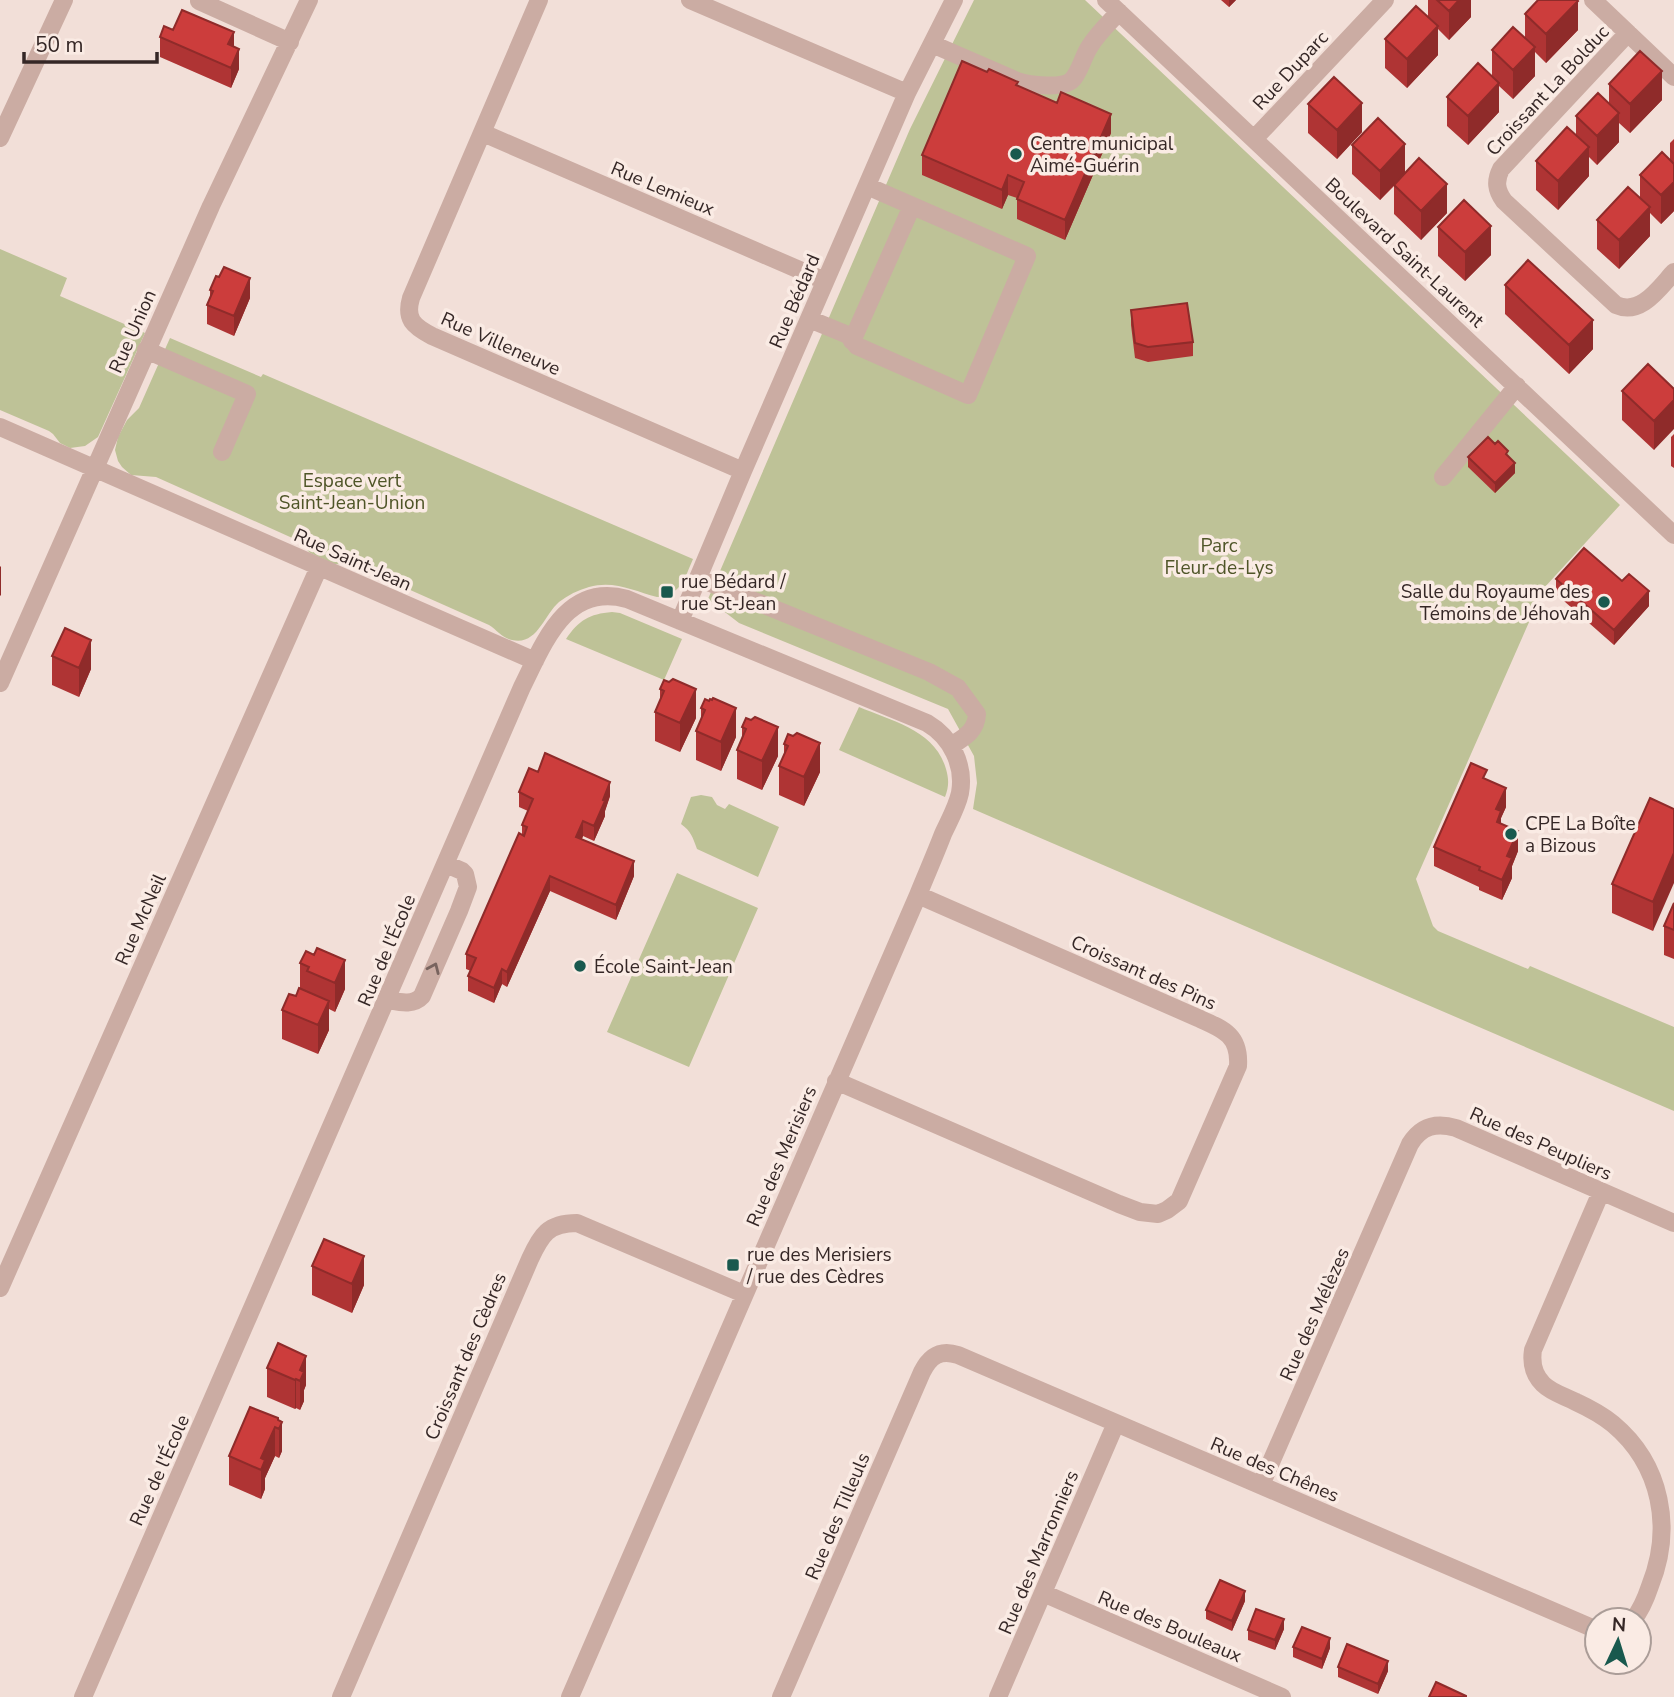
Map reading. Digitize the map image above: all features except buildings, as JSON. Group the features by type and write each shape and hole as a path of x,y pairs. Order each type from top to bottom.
{"street":[{"path":"0,138 64,0"},
{"name":"Rue Union","path":"0,683 211,206 309,0"},
{"name":"Rue Villeneuve","path":"539,0 411,298 408,308 412,323 432,336 743,471"},
{"path":"691,0 907,93"},
{"name":"Rue Bédard","path":"680,621 907,93 954,0"},
{"name":"Rue Duparc","path":"1254,139 1385,0"},
{"path":"1593,0 1674,77"},
{"path":"199,1 290,42"},
{"path":"932,44 1025,84 1058,85 1073,79 1088,47 1113,6"},
{"name":"Boulevard Saint-Laurent","path":"1113,6 1674,535"},
{"name":"Croissant La Bolduc","path":"1628,33 1506,163 1497,177 1498,190 1504,201 1616,305 1628,308 1643,304 1674,272"},
{"name":"Rue Lemieux","path":"483,133 825,281"},
{"path":"809,319 848,335 857,346 968,395 1027,256 867,186"},
{"path":"852,341 912,206"},
{"path":"146,350 247,394 222,452"},
{"path":"1443,477 1517,386"},
{"name":"Rue Saint-Jean","path":"0,427 535,661"},
{"name":"Rue McNeil","path":"0,1288 319,568"},
{"path":"698,578 913,665 958,688 977,714 969,734 951,746"},
{"name":"Rue de l'École","path":"83,1697 522,687 564,614 582,601 617,597 927,723 943,734 951,746"},
{"name":"Rue des Merisiers","path":"570,1697 960,793 960,765 951,746"},
{"path":"387,1000 412,1003 418,1000 459,911 468,887 465,874 446,864"},
{"name":"Croissant des Pins","path":"836,1081 1148,1214 1158,1214 1179,1201 1195,1167 1238,1066 1237,1050 1230,1035 1223,1029 918,895"},
{"name":"Rue des Peupliers","path":"1404,1158 1418,1133 1429,1126 1443,1125 1674,1223"},
{"name":"Rue des Mélèzes","path":"1262,1485 1404,1158"},
{"path":"1601,1192 1533,1349 1532,1358 1536,1376 1547,1388 1596,1412 1626,1436 1637,1450 1654,1483 1662,1516 1660,1554 1641,1606"},
{"name":"Croissant des Cèdres","path":"341,1697 530,1259 544,1233 564,1223 577,1223 744,1294"},
{"name":"Rue des Chênes","path":"936,1354 944,1352 958,1355 1583,1624"},
{"name":"Rue des Tilleuls","path":"781,1697 922,1372 930,1358 936,1354"},
{"name":"Rue des Marronniers","path":"998,1697 1116,1423"},
{"name":"Rue des Bouleaux","path":"1043,1593 1282,1697"}],"green space":[{"name":"Parc Fleur-de-Lys","path":"974,0 1085,0 1620,505 1544,588 1416,879 1433,926 1438,931 1528,969 1530,966 1674,1027 1674,1111 973,809 977,783 974,756 948,709 739,623 708,599 910,129"},
{"path":"0,249 67,278 60,296 145,333 98,437 85,446 70,448 60,443 49,431 0,410"},
{"name":"Espace vert Saint-Jean-Union","path":"170,338 261,377 263,374 693,559 681,584 672,593 657,597 624,587 598,585 581,590 559,602 528,638 521,641 508,639 489,625 354,565 334,564 310,553 299,541 156,477 131,475 122,467 115,450 118,437 127,420 139,408"},
{"path":"612,612 682,639 664,680 566,639 585,619"},
{"path":"859,707 898,722 932,745 947,773 945,797 839,750"},
{"path":"691,797 712,797 717,805 725,809 729,804 779,827 758,877 697,849 693,838 681,824"},
{"path":"677,873 758,908 689,1067 607,1032"}],"place":[{"name":"Centre municipal Aimé-Guérin","path":"1016,154"},
{"name":"rue Bédard / rue St-Jean","path":"667,592"},
{"name":"Salle du Royaume des Témoins de Jéhovah","path":"1604,602"},
{"name":"CPE La Boîte a Bizous","path":"1511,834"},
{"name":"École Saint-Jean","path":"580,966"},
{"name":"rue des Merisiers / rue des Cèdres","path":"733,1265"}]}
